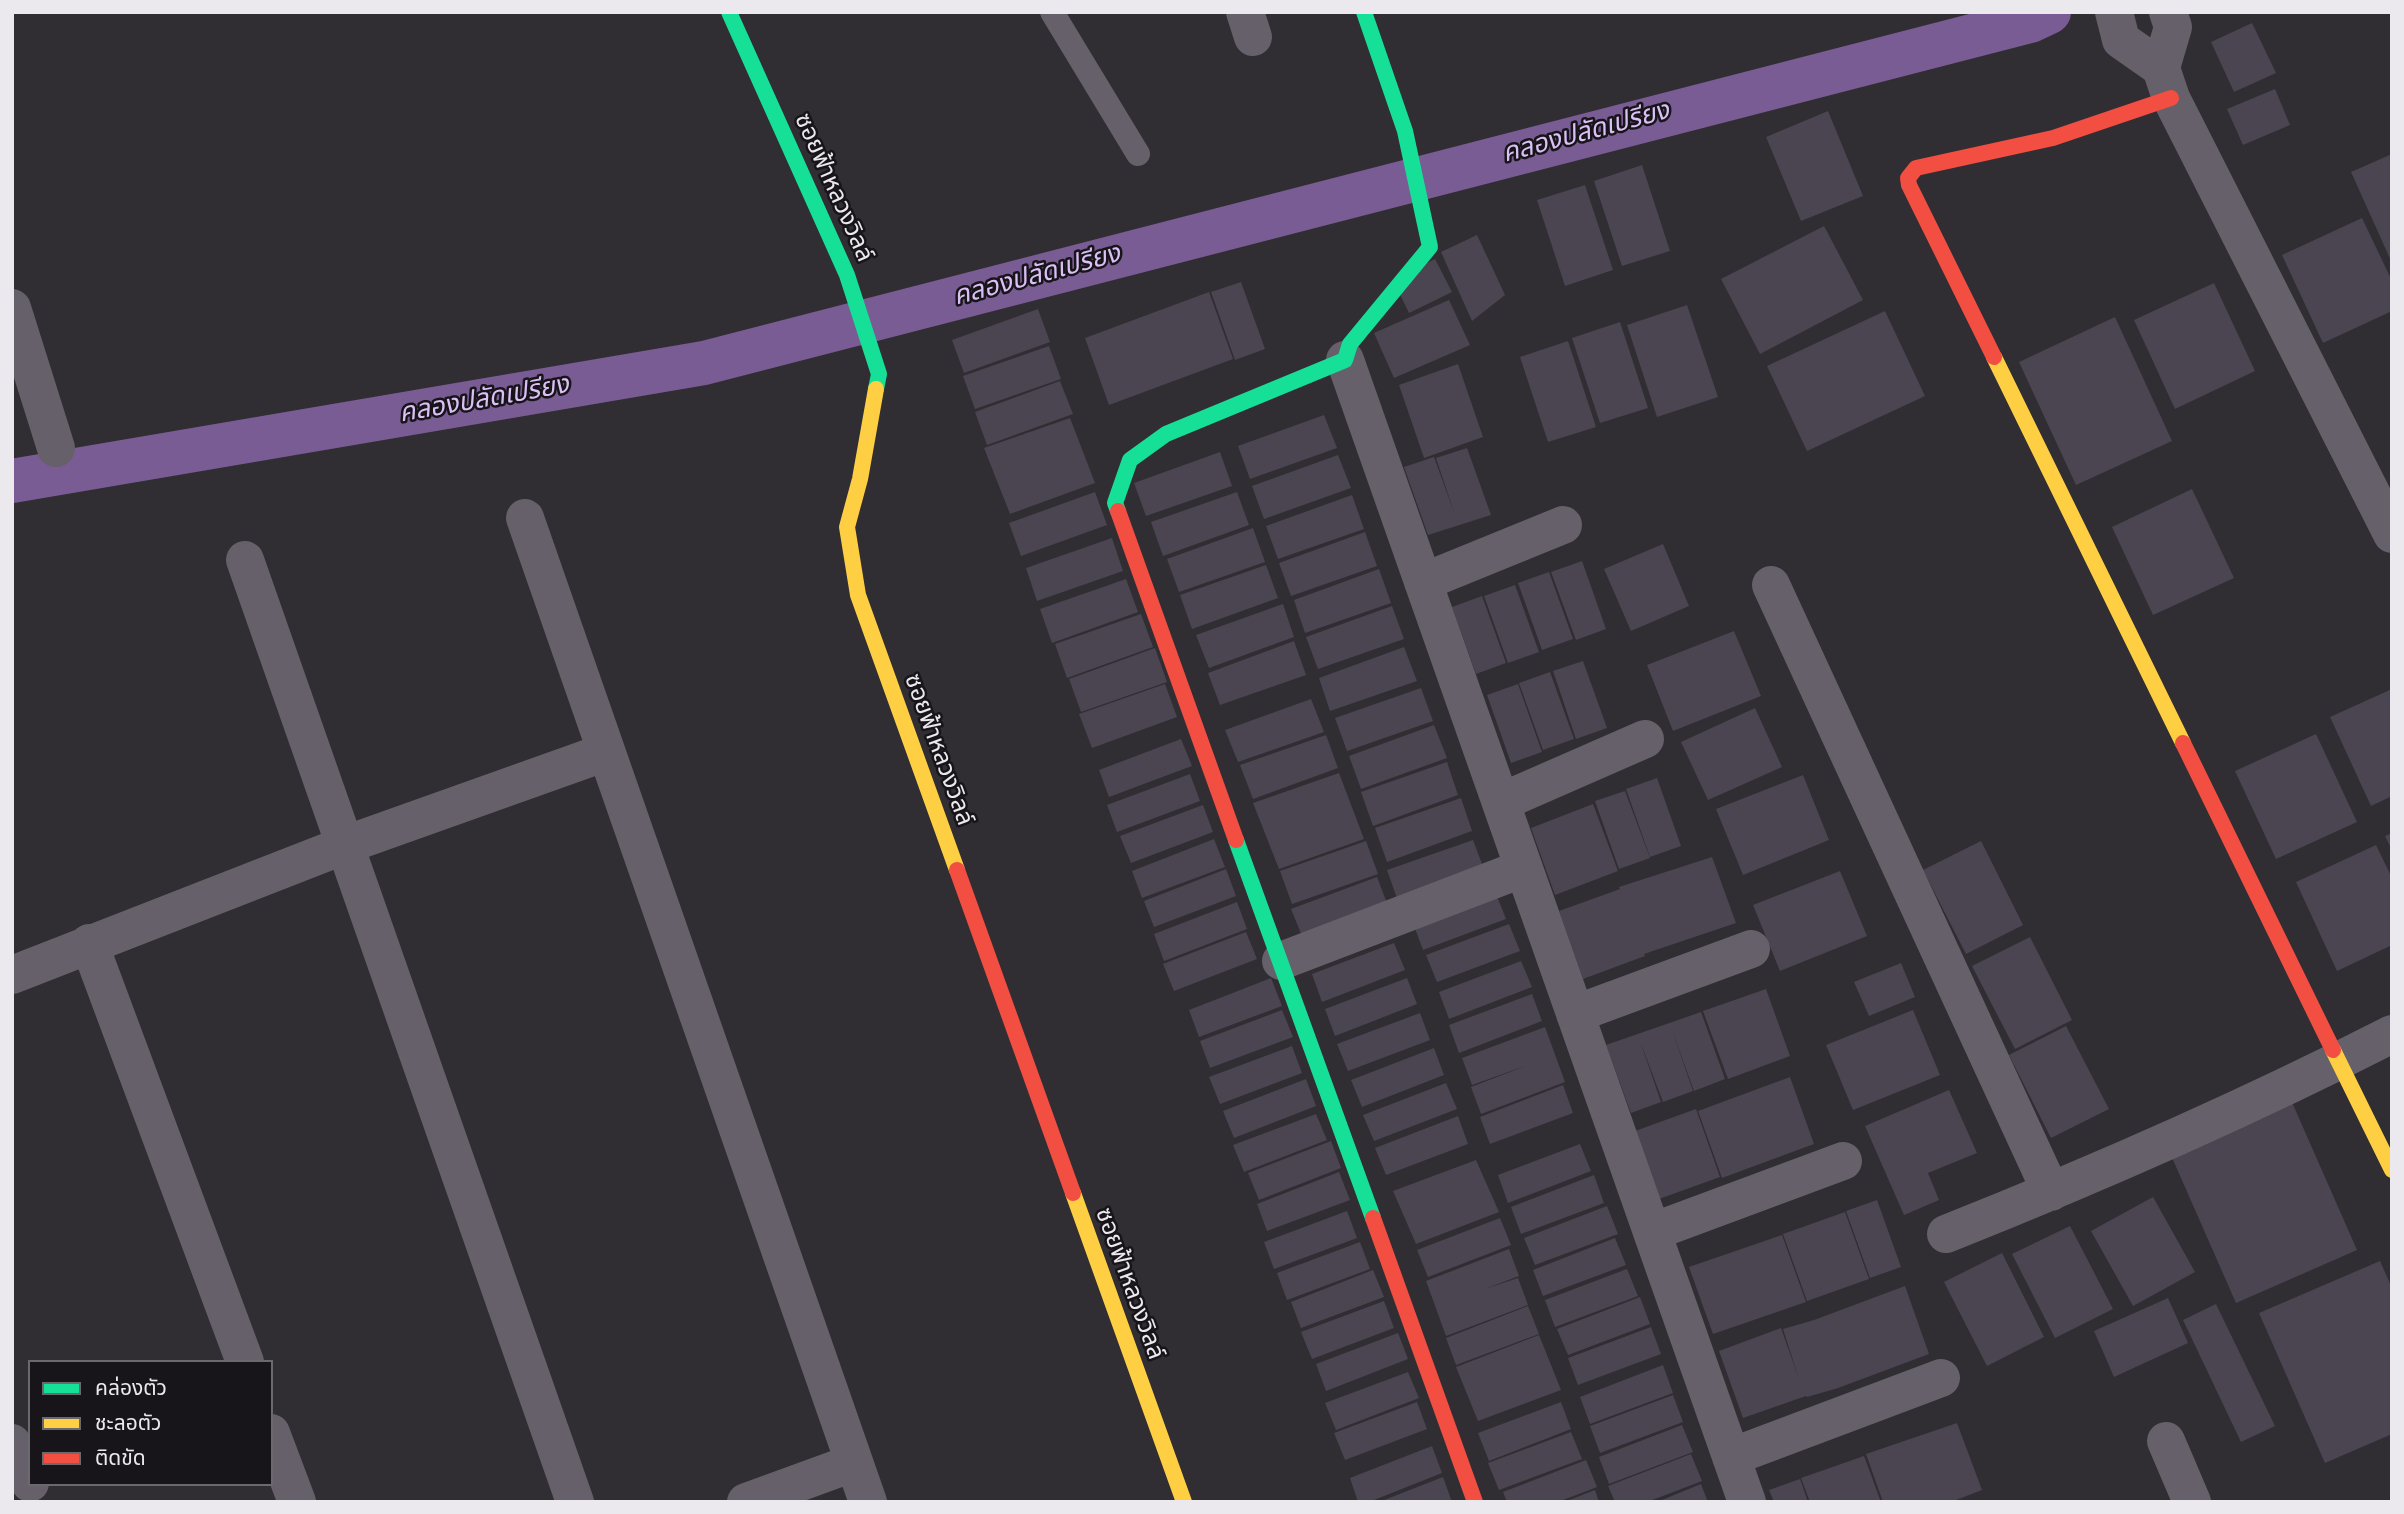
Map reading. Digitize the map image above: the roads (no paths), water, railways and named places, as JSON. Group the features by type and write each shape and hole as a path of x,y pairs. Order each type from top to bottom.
{"street":[{"name":"ซอยฟ้าหลวงวิลล์","path":"729,12 848,275 879,374 860,479 847,527 858,595 1184,1502"},
{"path":"1364,12 1405,131 1430,247 1350,344 1345,360 1746,1502"},
{"path":"2166,83 2171,20"},
{"path":"2117,26 2166,83 2392,534"},
{"path":"2166,83 2053,138 1916,168 1908,178 1909,185 2392,1170"},
{"path":"12,308 56,448"},
{"path":"1345,360 1166,434 1130,460 1115,503 1475,1502"},
{"path":"525,518 868,1502"},
{"path":"1423,582 1563,525"},
{"path":"245,560 575,1502"},
{"path":"1771,585 2051,1192"},
{"path":"1501,802 1645,739"},
{"path":"12,975 345,845 606,752"},
{"path":"1280,961 1524,868"},
{"path":"89,943 244,1360"},
{"path":"1575,1013 1751,949"},
{"path":"1945,1234 2051,1192 2339,1061 2392,1034"},
{"path":"1652,1232 1843,1161"},
{"path":"1731,1457 1941,1378"},
{"path":"273,1438 297,1502"},
{"path":"2166,1441 2192,1502"},
{"path":"12,1443 28,1479"},
{"path":"746,1502 853,1463"},
{"path":"31,1486 38,1502"}],"lane":[{"path":"1052,12 1138,154"}],"waterway":[{"name":"คลองปลัดเปรียง","path":"12,481 704,363 2030,21 2049,12"}]}
